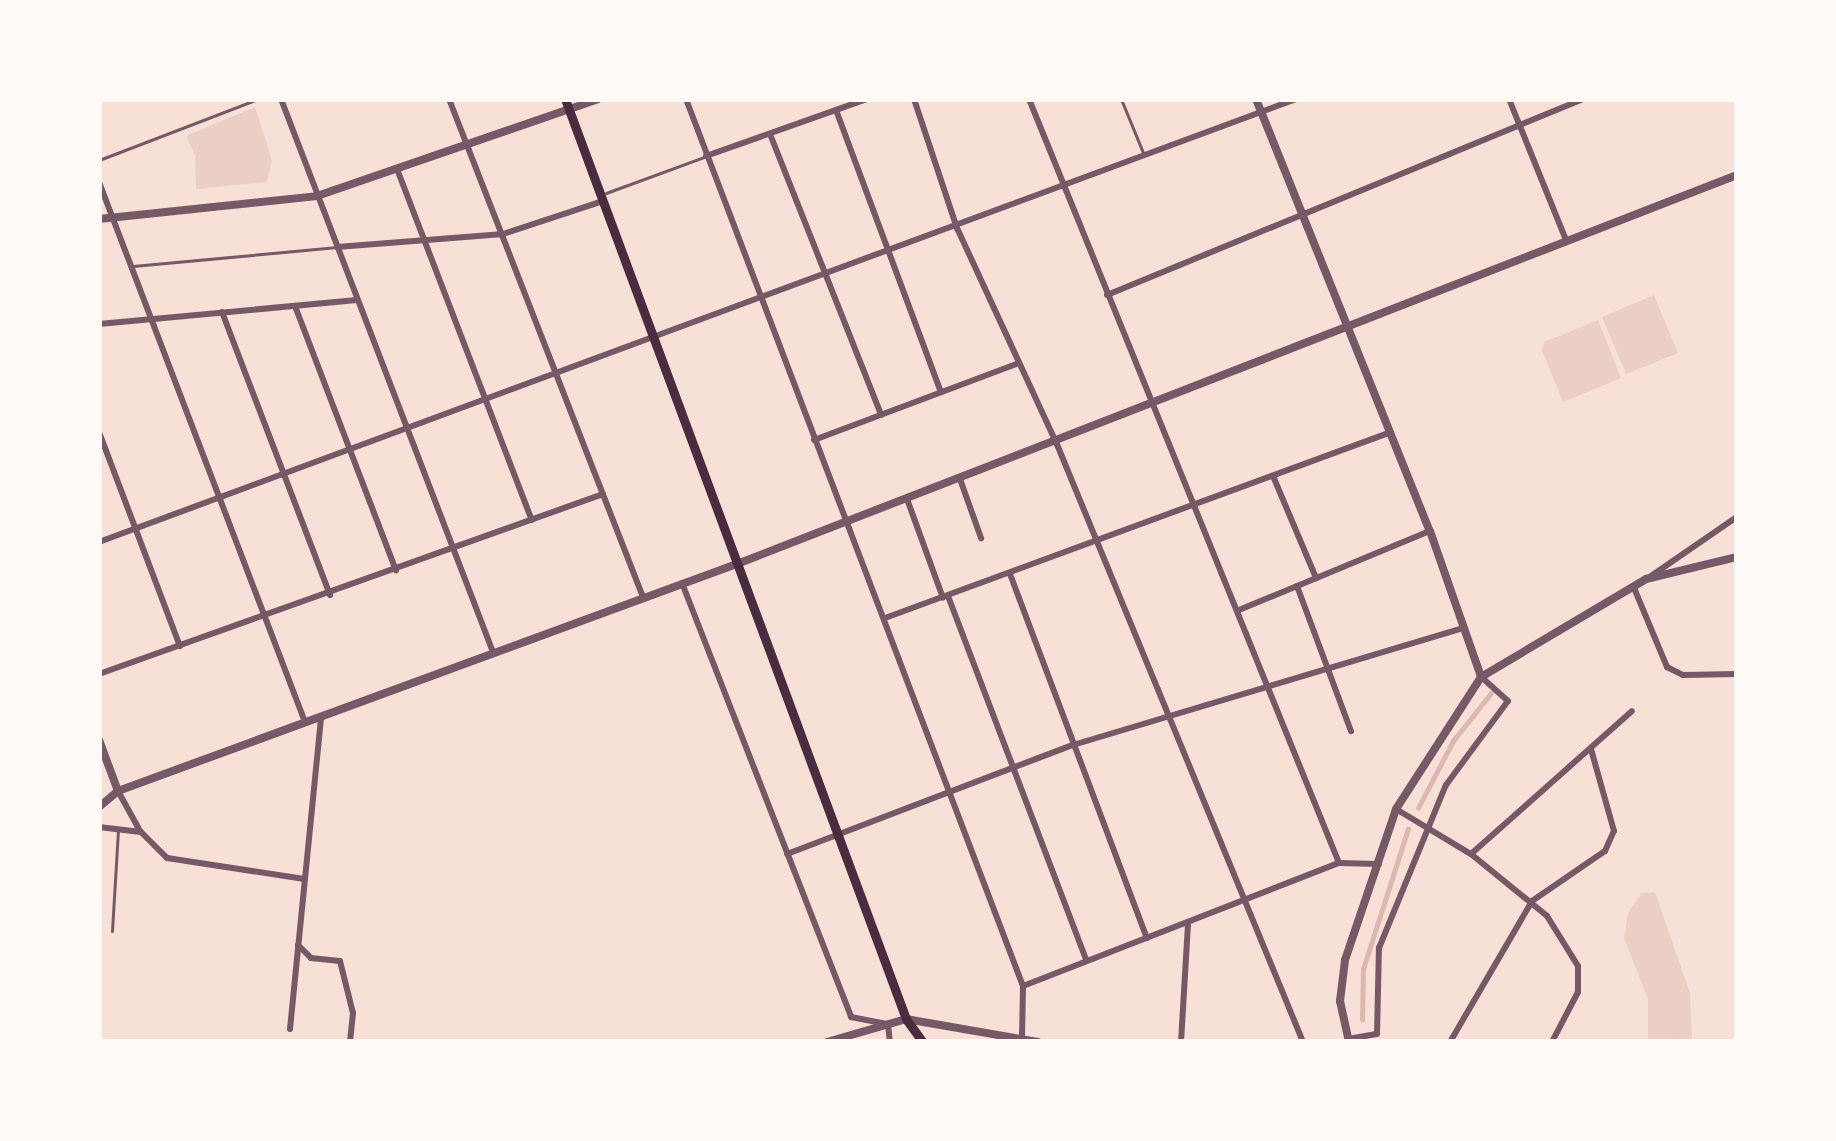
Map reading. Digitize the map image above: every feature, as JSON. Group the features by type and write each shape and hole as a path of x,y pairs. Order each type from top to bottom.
{"main road":[{"path":"567,105 906,1019 922,1042"}],"street":[{"path":"281,99 493,652"},
{"path":"449,99 643,597"},
{"path":"99,219 317,196 468,145 567,105 598,99"},
{"path":"686,99 758,301 885,618 1023,986 1022,1038"},
{"path":"706,157 867,99"},
{"path":"914,99 957,228 1056,442 1304,1042"},
{"path":"1028,99 1339,863"},
{"path":"1256,99 1430,532 1481,677 1508,700 1462,757 1378,948 1377,1034 1348,1040 1340,1000 1345,960 1396,809 1481,677 1634,588 1737,517"},
{"path":"99,542 1296,99"},
{"path":"1509,99 1567,243"},
{"path":"1107,295 1582,99"},
{"path":"836,110 941,392"},
{"path":"770,134 881,415"},
{"path":"398,169 532,520"},
{"path":"99,807 118,791 737,564 1737,175"},
{"path":"99,182 304,722"},
{"path":"337,247 502,234 602,198"},
{"path":"99,324 357,300"},
{"path":"295,306 396,571"},
{"path":"222,312 330,595"},
{"path":"814,440 1018,363"},
{"path":"99,432 180,646"},
{"path":"885,618 1390,432"},
{"path":"1273,476 1316,578"},
{"path":"960,479 981,538"},
{"path":"99,674 603,494"},
{"path":"907,499 1016,766 1086,959"},
{"path":"1237,610 1430,532"},
{"path":"1646,579 1737,557"},
{"path":"1010,574 1147,938"},
{"path":"682,583 851,1017 888,1024"},
{"path":"1297,586 1351,731"},
{"path":"1634,588 1667,667 1684,675 1737,674"},
{"path":"787,854 1073,745 1463,628"},
{"path":"1471,854 1632,711"},
{"path":"290,1029 321,717"},
{"path":"99,740 118,791 141,832 166,858 304,879"},
{"path":"1450,1042 1532,901 1605,850 1614,831 1591,748"},
{"path":"1396,809 1471,854 1532,901 1578,966 1578,992 1552,1042"},
{"path":"99,827 141,832"},
{"path":"1023,986 1339,863 1378,864"},
{"path":"1180,1042 1188,923"},
{"path":"298,945 311,958 340,961 352,1013 350,1042"},
{"path":"827,1042 906,1019 1038,1042"},
{"path":"888,1024 890,1042"}],"lane":[{"path":"99,160 258,99"},
{"path":"1121,99 1145,156"},
{"path":"602,198 706,157"},
{"path":"131,266 337,247"},
{"path":"112,931 118,830"}],"shaded area":[{"path":"255,107 272,160 267,182 196,189 195,155 186,136"},
{"path":"1654,295 1678,353 1626,374 1602,317"},
{"path":"1598,320 1621,378 1563,402 1542,350 1544,342"},
{"path":"1655,892 1690,993 1692,1042 1648,1042 1648,999 1624,938 1628,913 1641,893"}],"waterway":[{"path":"1418,808 1453,741 1491,693"},
{"path":"1362,1020 1363,969 1408,829"}]}
